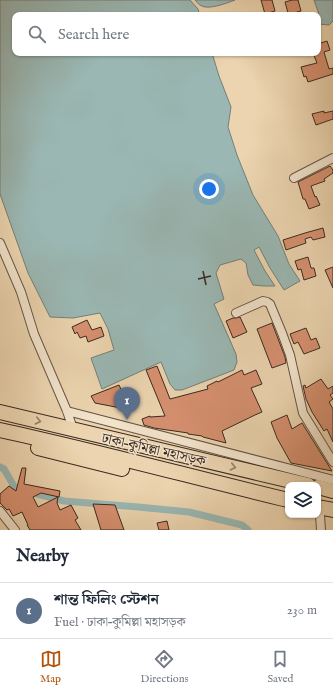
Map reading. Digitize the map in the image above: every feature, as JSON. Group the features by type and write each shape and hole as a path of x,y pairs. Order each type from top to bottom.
{"highway":[{"name":"ঢাকা–কুমিল্লা মহাসড়ক","path":"0,412 295,482"},
{"name":"ঢাকা–কুমিল্লা মহাসড়ক","path":"0,430 64,444 285,499"},
{"path":"0,439 285,507"},
{"path":"321,488 333,491"}],"street":[{"path":"294,178 333,158"},
{"path":"0,243 21,292 34,334 67,411 73,429"},
{"path":"236,313 263,301 270,304 290,355 303,413 333,462"},
{"path":"67,411 333,480"},
{"path":"0,511 15,530"},
{"path":"321,530 324,513"}],"water":[{"path":"0,0 190,0 199,12 12,12 12,56 213,56 231,107 228,127 237,155 253,195 278,236 289,264 300,281 284,290 259,247 254,250 275,286 253,285 248,275 246,263 241,259 220,265 216,273 224,299 214,304 236,354 237,362 234,370 182,390 175,390 170,384 161,362 102,389 91,358 114,350 108,329 100,313 73,318 50,317 28,273 0,194"},
{"path":"195,0 235,0 217,6 203,7"},
{"path":"314,0 333,0 333,21 329,25 321,24 321,12 318,12"}],"building":[{"path":"261,0 272,0 275,11 264,12"},
{"path":"298,0 301,11 288,12 285,2"},
{"path":"327,41 330,50 324,52 329,69 333,68 333,74 308,82 306,76 304,77 301,67 317,63 314,56 321,56 321,43"},
{"path":"324,111 324,113 333,111 333,119 316,125 312,114"},
{"path":"330,166 333,173 324,179 325,181 311,186 320,205 309,209 305,199 303,199 298,182"},
{"path":"323,228 325,237 313,240 311,237 305,239 306,243 286,250 283,240"},
{"path":"308,257 311,268 314,268 316,276 304,280 301,269 298,270 295,261"},
{"path":"333,267 333,288 325,270"},
{"path":"240,317 247,332 233,338 226,321"},
{"path":"87,320 92,330 101,327 104,336 88,342 86,336 80,338 77,332 75,334 72,327"},
{"path":"272,323 286,363 272,368 257,329"},
{"path":"306,328 311,340 316,338 320,348 304,354 298,342 294,344 290,334"},
{"path":"157,366 170,399 208,389 207,386 242,370 244,375 256,370 262,384 251,388 262,412 222,431 226,443 202,436 144,425 142,419 150,416 165,416 146,370"},
{"path":"321,379 328,389 333,386 333,393 330,395 333,399 329,402 333,409 333,442 327,429 324,431 312,412 306,399 303,386 305,385 306,388"},
{"path":"119,385 131,410 95,403 91,396"},
{"path":"287,415 292,429 302,423 332,471 291,463 277,438 271,422"},
{"path":"22,468 26,468 24,484 60,491 59,497 41,493 33,497 38,507 58,497 57,503 60,510 71,505 78,518 75,520 81,530 30,530 22,512 13,516 9,509 7,510 0,503 0,494 9,486 16,491"},
{"path":"93,504 115,505 124,530 101,530"},
{"path":"167,521 169,530 159,530 157,523"}],"waterway":[{"path":"0,467 4,469 15,488 64,501 189,512 242,525 248,530"}],"place":[{"name":"শান্ত ফিলিং স্টেশন","path":"127,420"}]}
